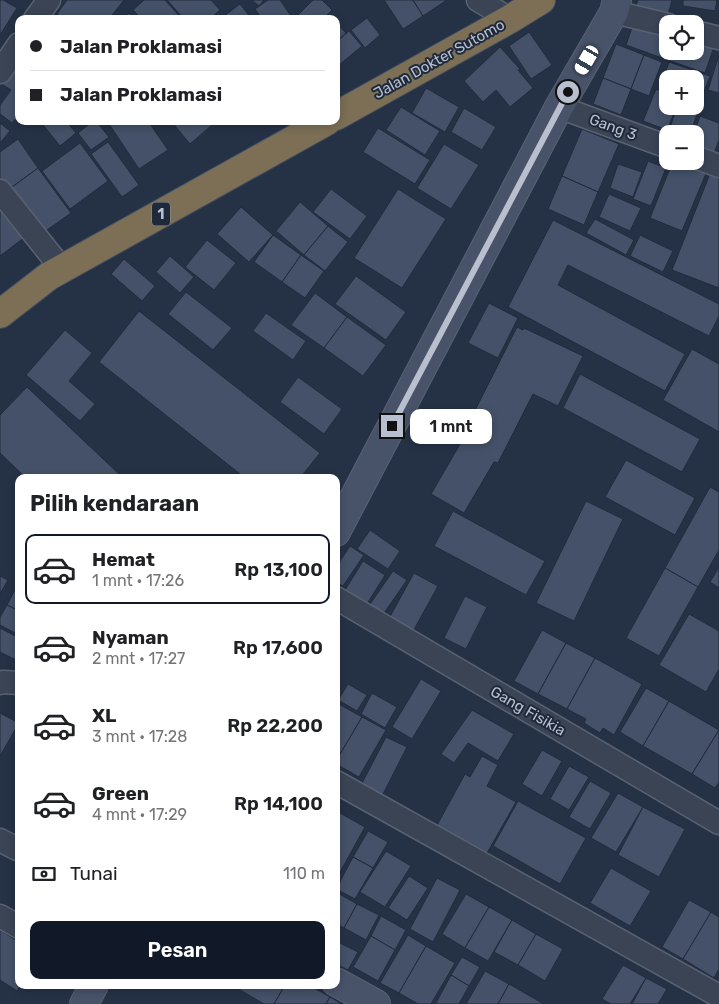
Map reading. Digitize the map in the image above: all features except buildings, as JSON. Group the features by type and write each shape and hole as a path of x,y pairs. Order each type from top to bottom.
{"highway":[{"name":"Jalan Dokter Sutomo","path":"340,114 510,20 541,0"},
{"name":"1","path":"0,314 49,276 321,125"}],"main road":[{"path":"340,524 559,108 616,6"},
{"path":"340,984 376,1004"},
{"path":"84,1004 92,989"}],"street":[{"path":"478,0 510,20"},
{"path":"616,6 659,22"},
{"path":"704,34 719,38"},
{"path":"0,72 15,50"},
{"name":"Gang 3","path":"559,108 659,144"},
{"path":"704,160 719,166"},
{"path":"0,191 62,269"},
{"name":"Gang Fisikia","path":"340,600 719,823"},
{"path":"0,683 15,683"},
{"path":"340,784 719,996"},
{"path":"0,840 15,848"},
{"path":"0,916 15,925"}],"route":[{"path":"392,426 568,92"}]}
